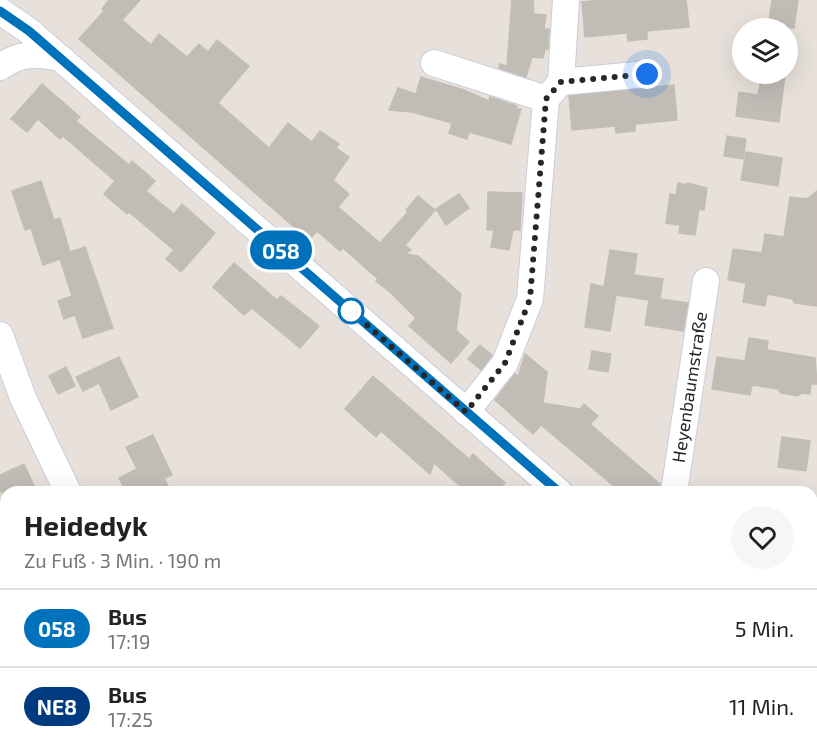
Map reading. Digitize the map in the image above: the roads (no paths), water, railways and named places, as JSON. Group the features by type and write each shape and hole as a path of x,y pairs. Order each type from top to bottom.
{"street":[{"path":"466,412 505,363 530,299 566,0"},
{"path":"0,10 29,31 553,486"},
{"path":"0,67 23,55 38,54 60,58"},
{"path":"434,63 554,90 647,74"},
{"name":"Heyenbaumstraße","path":"675,486 706,281"},
{"path":"0,335 23,398 65,486"}]}
